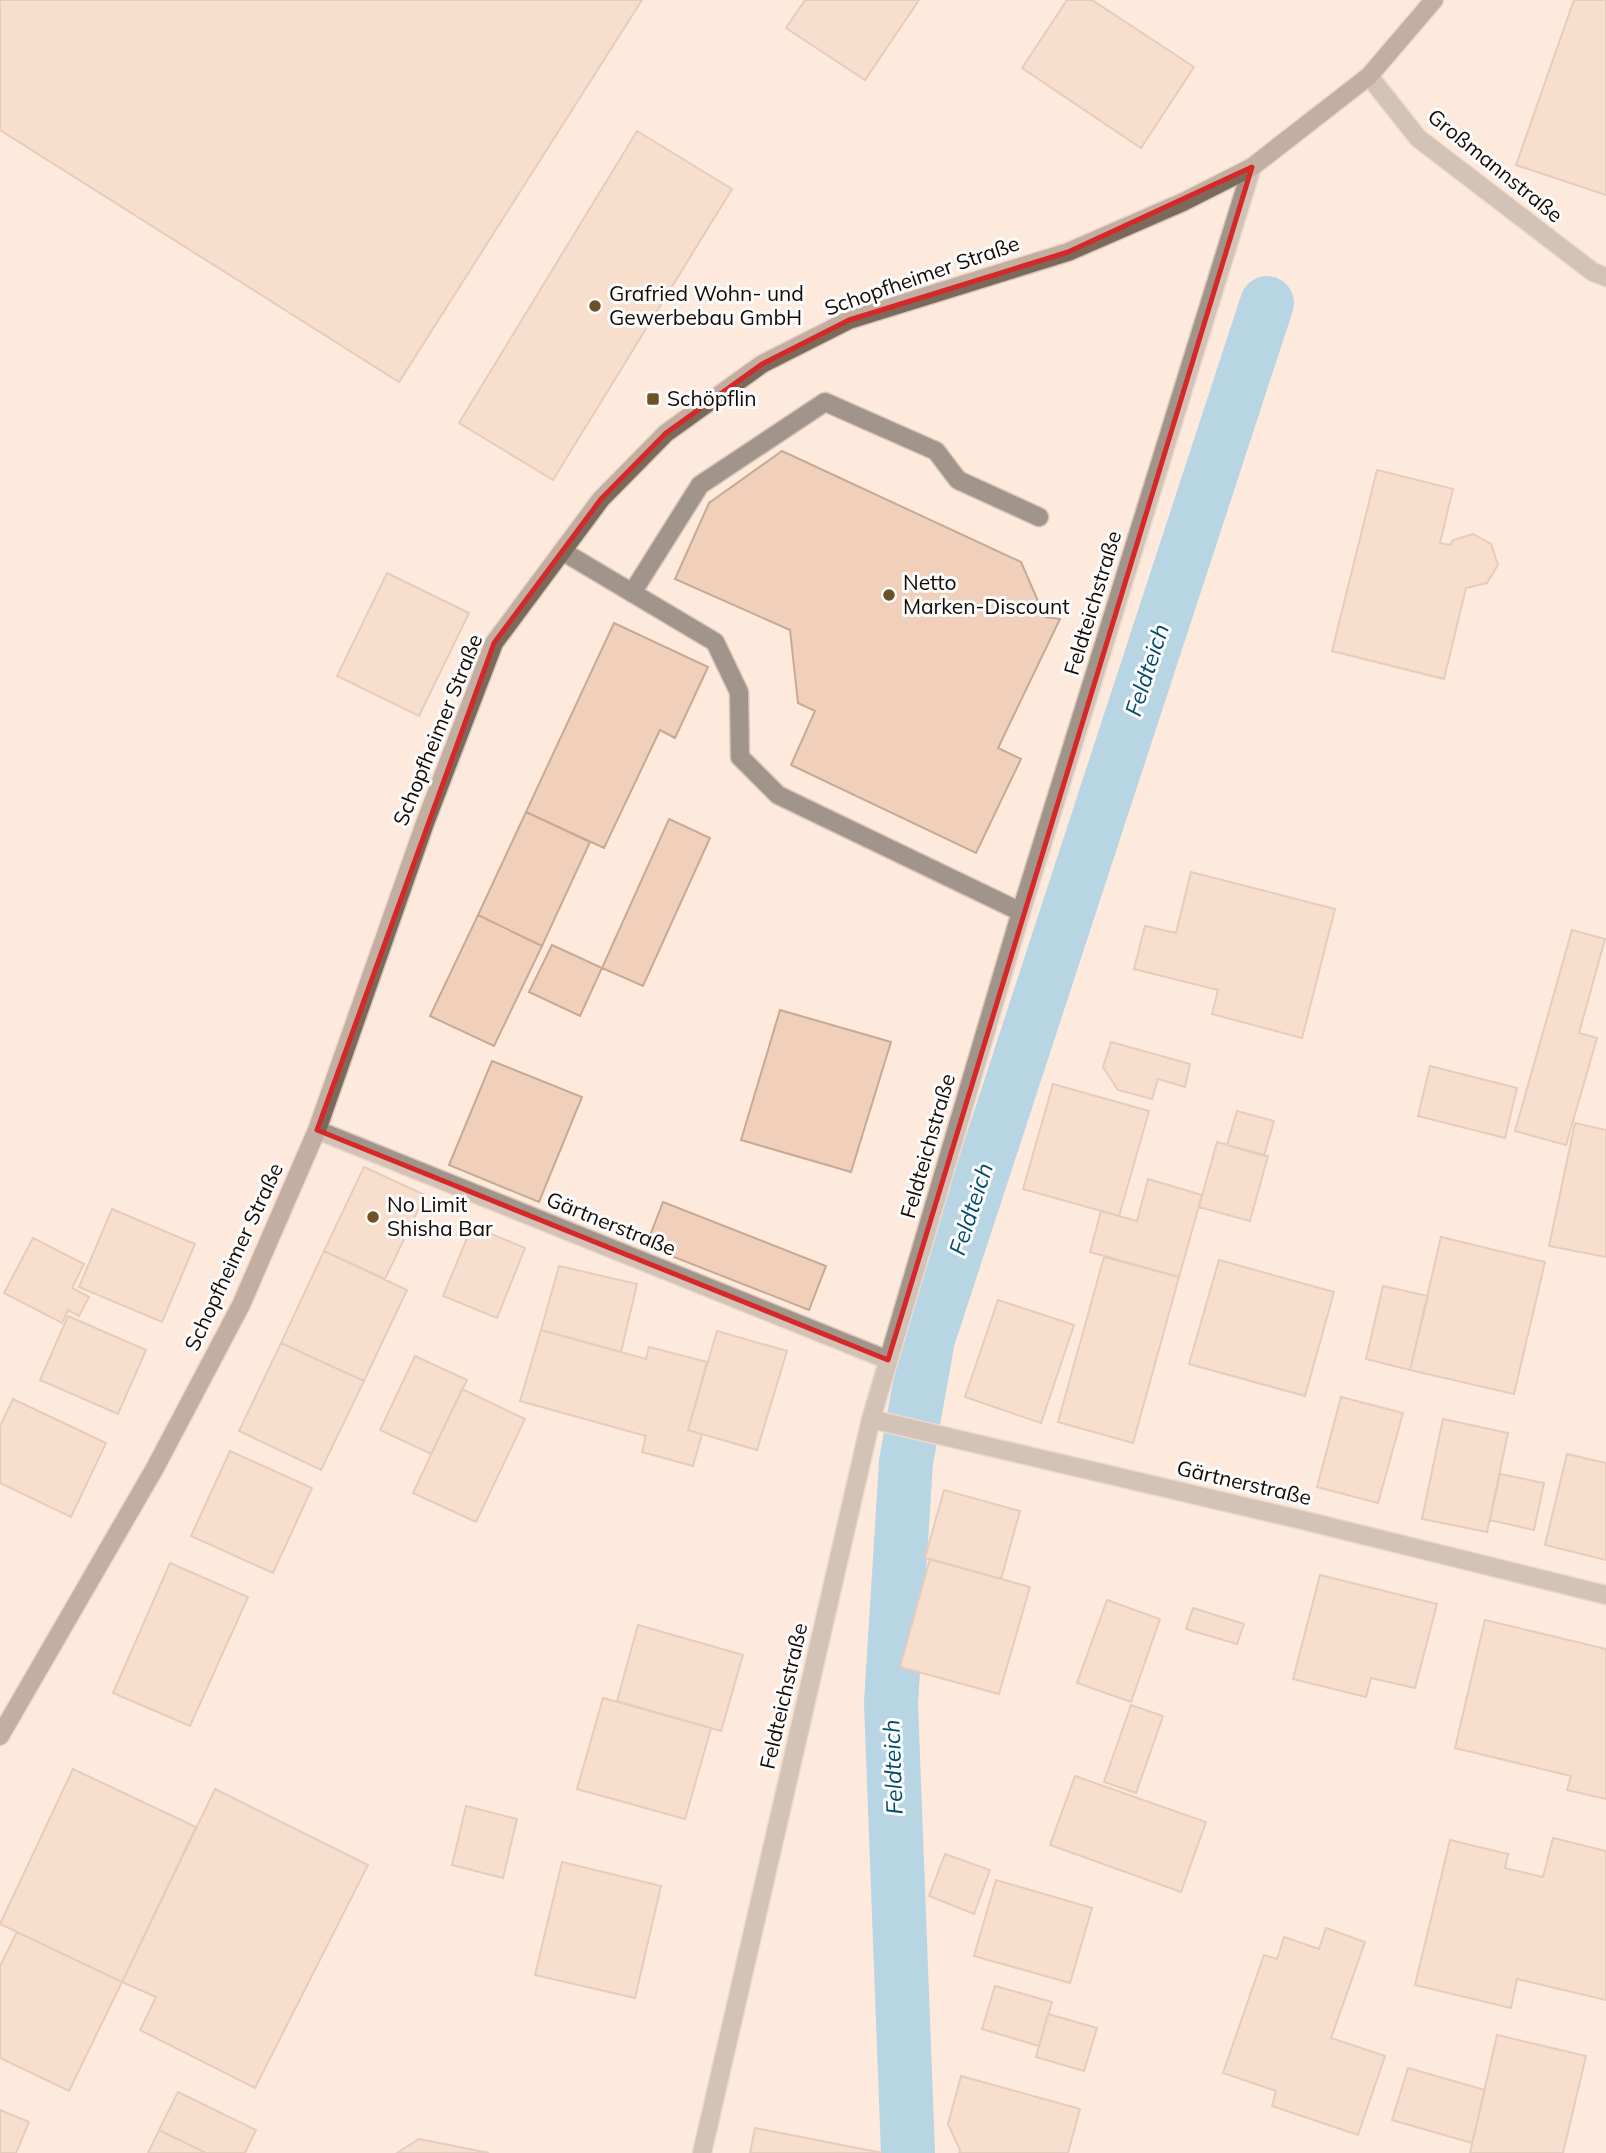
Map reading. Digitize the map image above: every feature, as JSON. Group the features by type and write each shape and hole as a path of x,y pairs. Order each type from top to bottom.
{"main road":[{"name":"Schopfheimer Straße","path":"0,1736 155,1468 235,1316 317,1130 425,823 494,643 601,499 666,433 762,364 849,320 1068,252 1183,202 1252,167 1368,76 1434,0"}],"street":[{"name":"Großmannstraße","path":"1368,76 1418,138 1593,272 1606,277"},
{"name":"Feldteichstraße","path":"702,2153 871,1419 1021,912 1252,167"},
{"path":"632,593 699,485 825,402 936,452 958,480 1039,517"},
{"path":"562,551 715,642 739,692 740,757 778,795 1021,912"},
{"name":"Gärtnerstraße","path":"317,1130 888,1360"},
{"name":"Gärtnerstraße","path":"871,1419 1606,1595"}],"highlighted area":[{"path":"1252,167 888,1360 317,1130 494,643 601,499 666,433 762,364 849,320 1068,252"}],"building":[{"path":"0,0 642,0 399,382 0,130"},
{"path":"805,0 919,0 865,80 786,28"},
{"path":"1067,0 1092,0 1194,67 1141,148 1022,68"},
{"path":"1574,0 1606,0 1606,195 1516,165"},
{"name":"Grafried Wohn- und Gewerbebau GmbH","path":"637,131 732,189 553,480 459,423"},
{"path":"782,451 1021,562 1045,617 1060,619 998,748 1021,759 976,853 791,765 815,711 798,703 790,630 675,579 709,503"},
{"path":"1377,470 1453,489 1440,543 1450,545 1453,540 1473,534 1491,544 1498,565 1487,583 1466,588 1444,679 1332,651"},
{"path":"387,573 469,613 419,716 337,676"},
{"path":"614,623 708,667 675,738 660,730 604,848 526,812"},
{"path":"526,812 590,842 542,946 478,915"},
{"path":"669,819 710,838 643,986 602,968"},
{"path":"1191,872 1335,909 1302,1038 1212,1014 1218,990 1134,969 1145,926 1176,933"},
{"path":"478,915 542,946 494,1046 430,1016"},
{"path":"1572,930 1605,939 1579,1033 1597,1038 1566,1145 1515,1131"},
{"path":"552,945 602,968 580,1016 529,992"},
{"path":"780,1010 891,1042 851,1172 741,1140"},
{"path":"1111,1042 1190,1064 1185,1087 1158,1079 1152,1099 1118,1090 1103,1067"},
{"path":"492,1061 582,1097 539,1202 449,1165"},
{"path":"1430,1066 1517,1088 1505,1138 1418,1116"},
{"path":"1053,1084 1149,1111 1119,1216 1023,1189"},
{"path":"1237,1111 1274,1121 1264,1156 1227,1145"},
{"path":"1575,1123 1606,1130 1606,1257 1549,1246"},
{"path":"1217,1142 1268,1156 1250,1221 1199,1207"},
{"path":"364,1167 425,1195 385,1279 324,1251"},
{"path":"1148,1179 1202,1195 1179,1277 1090,1252 1101,1211 1137,1221"},
{"path":"663,1202 826,1266 809,1310 646,1246"},
{"path":"112,1209 195,1244 162,1322 79,1287"},
{"path":"472,1226 525,1248 497,1318 443,1296"},
{"path":"1441,1237 1545,1262 1514,1394 1410,1370"},
{"path":"33,1238 84,1264 72,1288 89,1297 79,1316 68,1310 62,1323 4,1293"},
{"path":"324,1251 407,1290 364,1381 281,1343"},
{"path":"1104,1257 1179,1277 1133,1443 1058,1422"},
{"path":"1219,1260 1334,1292 1305,1396 1189,1364"},
{"path":"559,1266 637,1284 621,1352 541,1330"},
{"path":"1383,1286 1428,1296 1410,1370 1366,1359"},
{"path":"998,1300 1074,1325 1041,1423 965,1397"},
{"path":"68,1316 146,1350 118,1414 40,1380"},
{"path":"541,1330 646,1359 649,1347 707,1362 688,1430 702,1434 693,1466 642,1452 646,1436 520,1401"},
{"path":"717,1331 787,1351 757,1450 688,1430"},
{"path":"281,1343 364,1381 321,1470 239,1431"},
{"path":"415,1356 467,1380 431,1454 380,1430"},
{"path":"462,1389 525,1419 476,1522 413,1493"},
{"path":"1341,1397 1403,1413 1378,1503 1317,1487"},
{"path":"13,1399 106,1443 71,1517 0,1483 0,1426"},
{"path":"1443,1419 1508,1433 1487,1532 1422,1519"},
{"path":"230,1451 312,1488 273,1573 191,1536"},
{"path":"1567,1454 1606,1463 1606,1560 1545,1545"},
{"path":"1500,1474 1544,1483 1534,1530 1490,1520"},
{"path":"944,1490 1020,1511 1001,1579 925,1558"},
{"path":"930,1559 1030,1587 999,1694 900,1667"},
{"path":"170,1563 248,1597 190,1726 113,1693"},
{"path":"1320,1575 1437,1604 1415,1688 1371,1678 1366,1697 1293,1679"},
{"path":"1107,1600 1160,1619 1131,1702 1077,1683"},
{"path":"1193,1608 1244,1624 1237,1644 1186,1629"},
{"path":"1485,1620 1606,1649 1606,1799 1567,1790 1571,1776 1455,1748"},
{"path":"638,1625 743,1655 721,1731 617,1701"},
{"path":"603,1698 711,1728 685,1819 577,1789"},
{"path":"1131,1705 1163,1716 1136,1793 1104,1782"},
{"path":"73,1769 196,1827 122,1982 0,1924"},
{"path":"1075,1776 1206,1822 1181,1892 1050,1845"},
{"path":"215,1789 368,1865 255,2088 140,2030 156,1997 122,1982"},
{"path":"466,1806 517,1819 503,1878 452,1865"},
{"path":"1553,1838 1606,1851 1606,2000 1517,1979 1511,2008 1415,1985 1450,1840 1508,1854 1505,1868 1543,1877"},
{"path":"945,1854 990,1870 974,1914 929,1896"},
{"path":"562,1862 661,1886 635,1998 535,1975"},
{"path":"996,1880 1092,1908 1070,1983 974,1956"},
{"path":"1326,1928 1365,1942 1331,2038 1385,2056 1358,2135 1272,2106 1276,2091 1223,2073 1264,1955 1277,1959 1284,1937 1319,1949"},
{"path":"17,1932 122,1982 69,2091 0,2058 0,1966"},
{"path":"995,1986 1052,2002 1039,2046 982,2029"},
{"path":"1048,2014 1097,2028 1084,2071 1036,2057"},
{"path":"1497,2035 1586,2056 1563,2153 1470,2153"},
{"path":"1408,2068 1485,2090 1472,2143 1392,2120"},
{"path":"961,2076 1080,2109 1068,2153 959,2153 948,2124"},
{"path":"178,2092 256,2130 245,2153 206,2153 159,2130"},
{"path":"0,2110 29,2122 16,2153 0,2153"},
{"path":"755,2128 883,2153 750,2153"},
{"path":"159,2130 206,2153 148,2153"},
{"path":"419,2139 489,2153 397,2153"}],"waterway":[{"name":"Feldteich","path":"908,2153 891,1703 906,1462 928,1339 1267,303"}],"place":[{"name":"Grafried Wohn- und Gewerbebau GmbH","path":"595,306"},
{"name":"Schöpflin","path":"653,399"},
{"name":"Netto Marken-Discount","path":"889,595"},
{"name":"No Limit Shisha Bar","path":"373,1217"}]}
